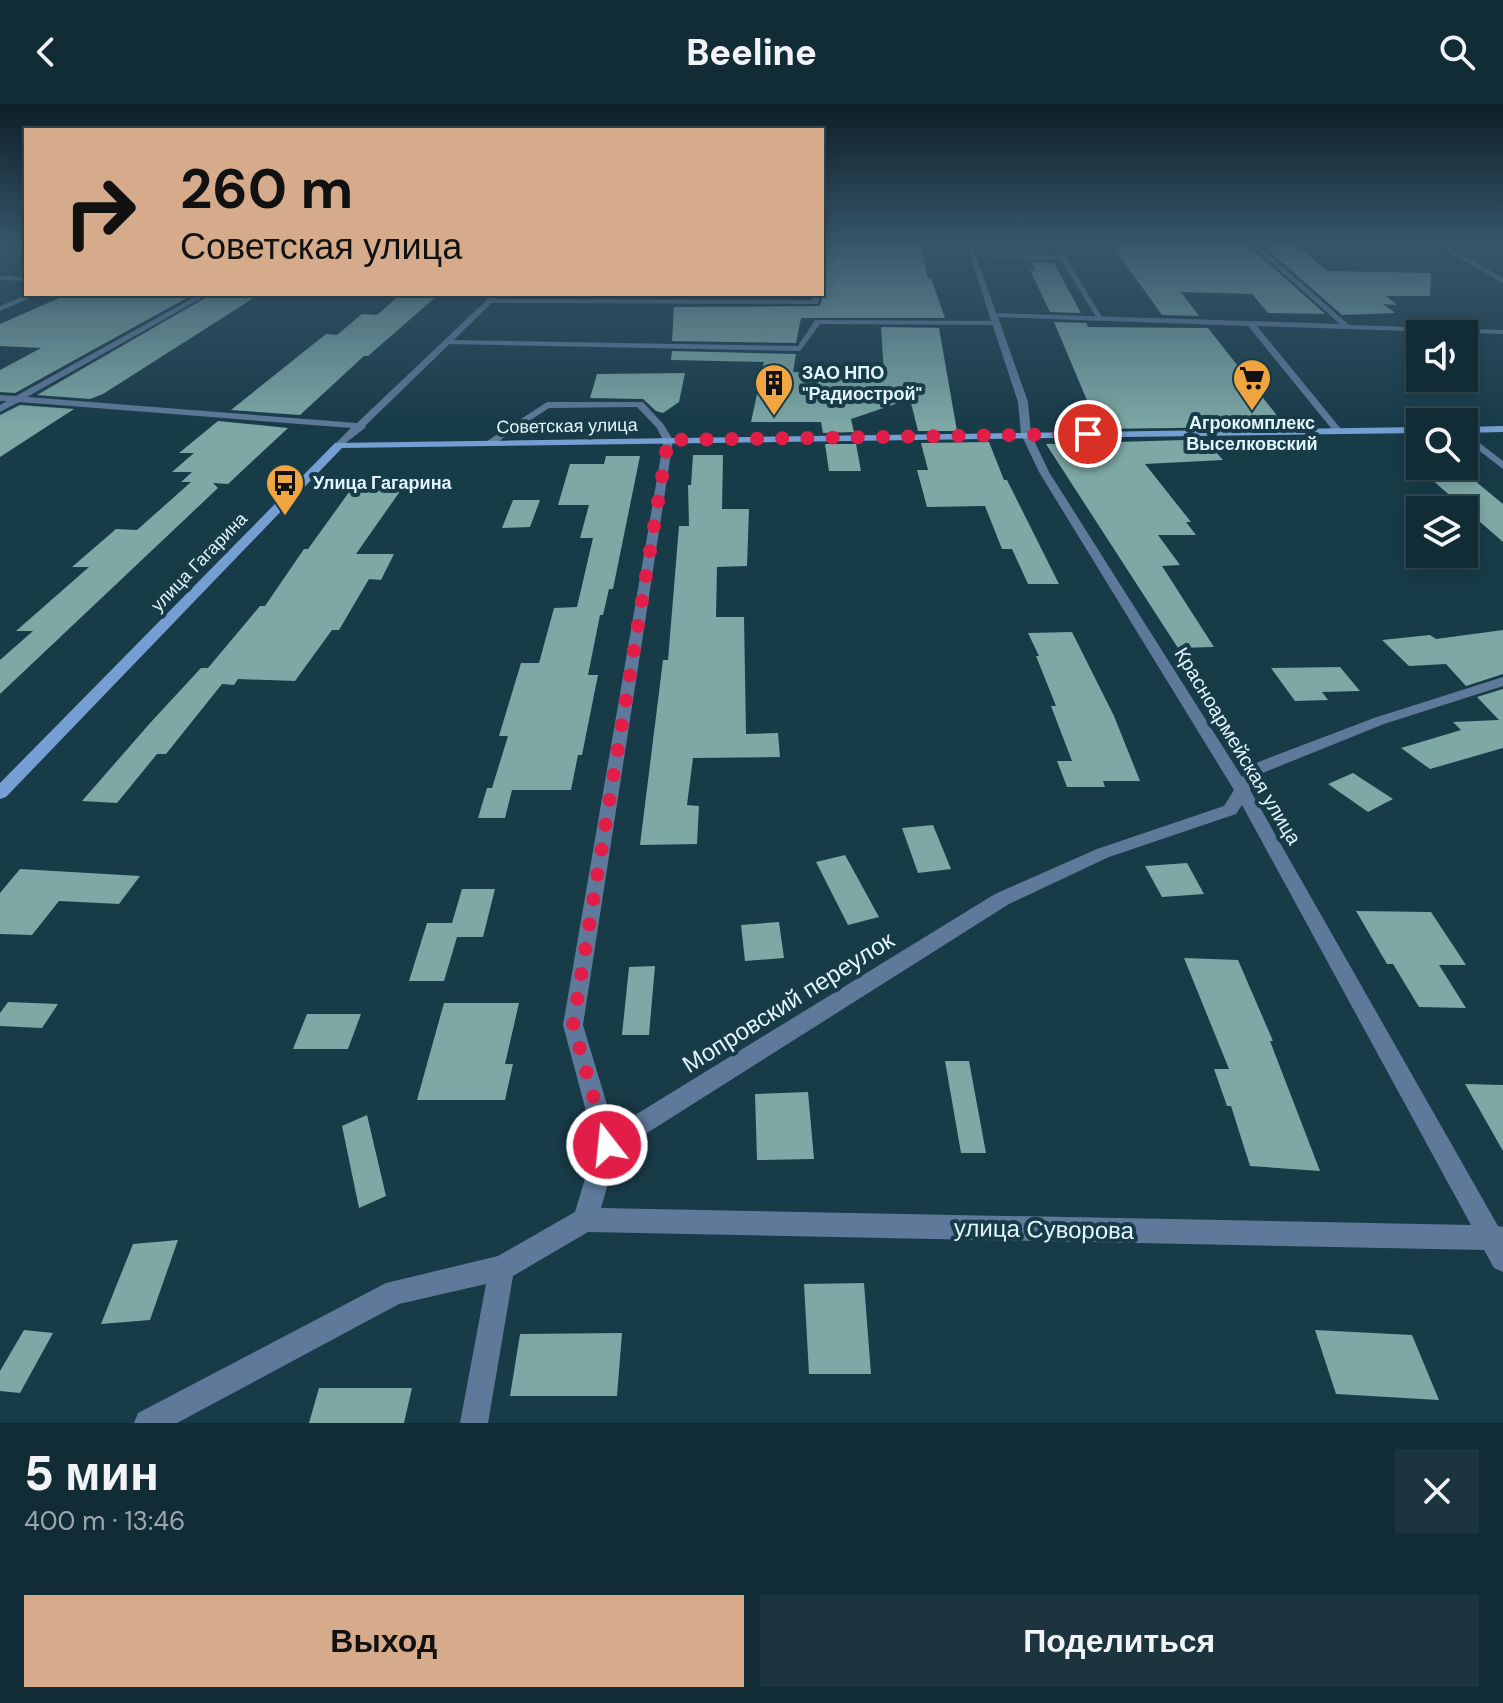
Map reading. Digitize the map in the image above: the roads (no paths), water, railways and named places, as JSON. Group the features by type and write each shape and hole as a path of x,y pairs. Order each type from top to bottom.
{"street":[{"path":"0,409 184,306"},
{"name":"улица Гагарина","path":"0,793 339,445 486,306"},
{"name":"Красноармейская улица","path":"989,306 1023,402 1026,434 1044,472 1242,790 1497,1238 1503,1259"},
{"path":"1093,306 1101,318"},
{"path":"1323,306 1345,325"},
{"path":"448,342 800,349 818,322 994,319 1101,318 1503,332"},
{"path":"1250,323 1338,431"},
{"path":"0,398 362,426"},
{"path":"148,1423 395,1292 502,1268 585,1220 607,1145 573,1025 668,440 661,427 640,404 547,405 489,443"},
{"path":"1478,431 1503,429"},
{"name":"Советская улица","path":"339,445 1406,430"},
{"path":"1478,444 1503,466"},
{"name":"Мопровский переулок","path":"607,1145 1002,899 1103,853 1230,810 1254,770 1379,721 1503,681"},
{"name":"улица Суворова","path":"585,1220 1497,1238"},
{"path":"474,1423 502,1268"}],"place":[{"name":"Агрокомплекс Выселковский","path":"1252,412"},
{"name":"ЗАО НПО \"Радиострой\"","path":"774,417"},
{"name":"Улица Гагарина","path":"285,517"}]}
